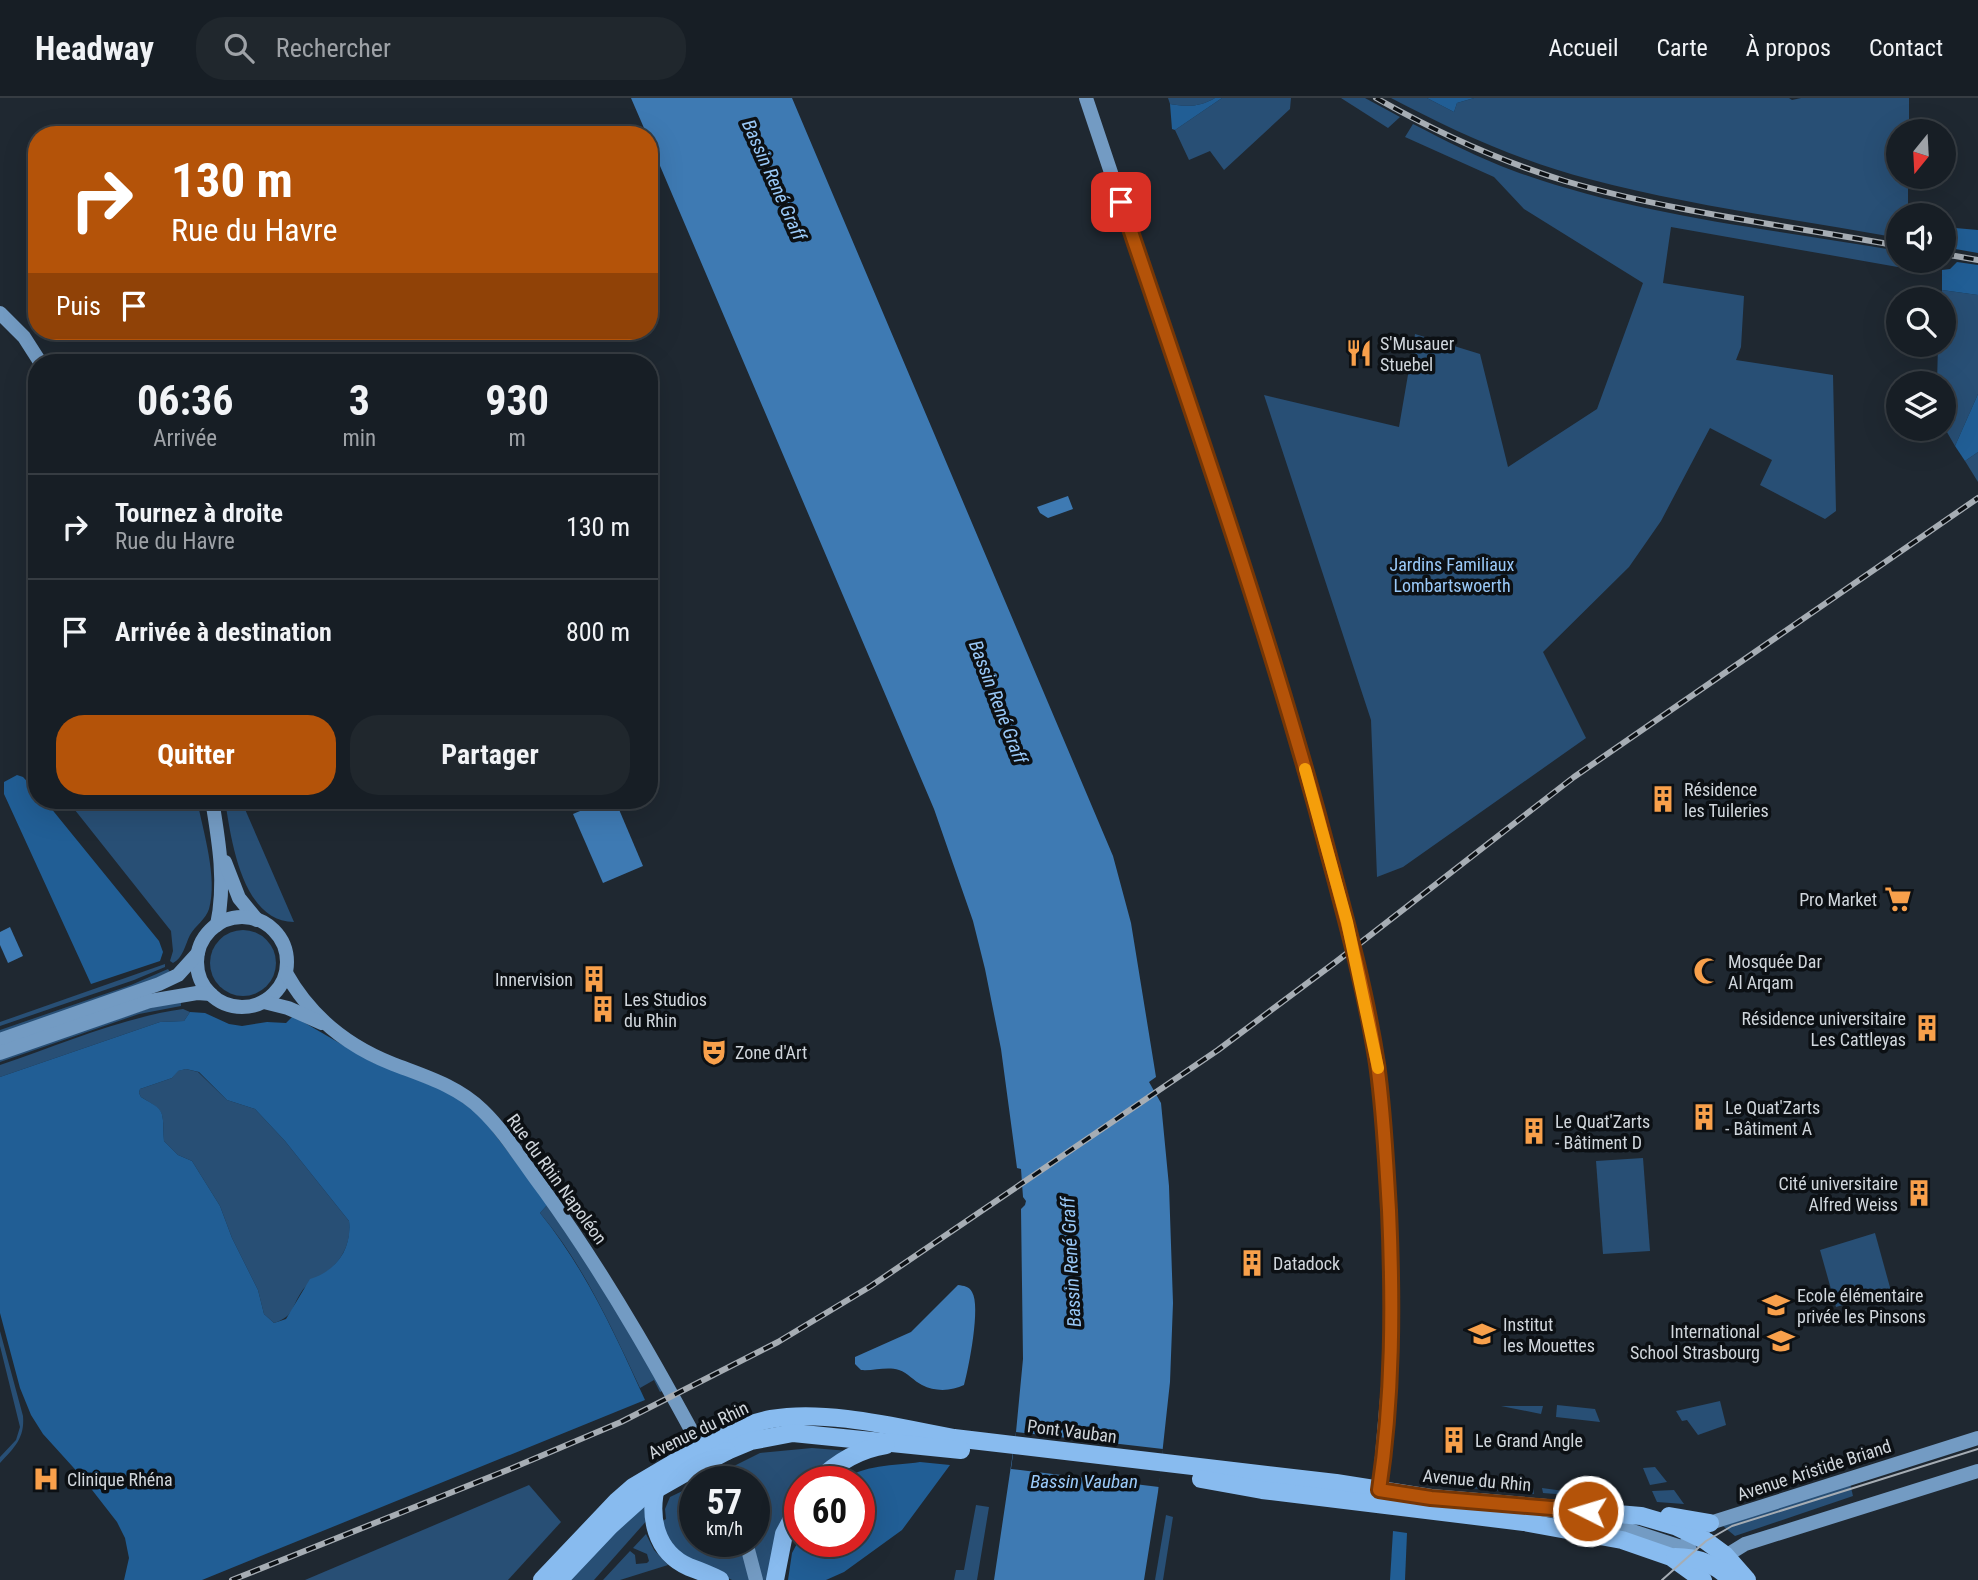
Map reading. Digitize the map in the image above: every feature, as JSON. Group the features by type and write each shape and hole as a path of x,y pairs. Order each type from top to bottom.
{"main road":[{"path":"1086,98 1270,647 1347,922 1372,1035 1378,1069 1387,1179 1392,1283 1389,1375 1379,1490"},
{"path":"0,313 24,337 35,354"},
{"path":"0,1040 178,975 199,952 204,940 217,925 222,901 222,854 214,809"},
{"path":"199,952 199,974 211,994 222,1002 236,1006 264,1002 278,990 286,973 287,959 282,941 273,929 257,920 239,898 222,854"},
{"path":"217,925 237,918 257,920"},
{"name":"Rue du Rhin Napoléon","path":"286,973 292,985 326,1025"},
{"path":"0,1053 150,1001 197,993 211,994"},
{"name":"Rue du Rhin Napoléon","path":"264,1002 288,1008 326,1025 374,1056 457,1091 484,1112 555,1206 602,1275 710,1466"},
{"name":"Avenue du Rhin","path":"683,1466 724,1445 756,1423 790,1416 851,1421 954,1443"},
{"name":"Avenue du Rhin","path":"724,1445 793,1433 895,1443 954,1443"},
{"name":"Avenue Aristide Briand","path":"1677,1552 1703,1529 1978,1438"},
{"path":"835,1466 876,1446 895,1443"},
{"name":"Pont Vauban","path":"954,1443 1184,1471"},
{"name":"Avenue du Rhin","path":"542,1580 633,1487 661,1469 679,1467"},
{"path":"661,1469 653,1508 656,1533 660,1542 675,1558 720,1580"},
{"name":"Avenue du Rhin","path":"559,1580 625,1511 679,1469"},
{"name":"Avenue du Rhin","path":"1184,1471 1379,1490 1431,1498 1641,1516 1703,1529 1710,1569"},
{"name":"Avenue du Rhin","path":"1184,1471 1262,1490 1524,1522 1622,1540 1677,1552 1710,1569 1747,1580"},
{"path":"1710,1569 1752,1542 1978,1471"},
{"path":"775,1580 784,1534"},
{"path":"1677,1552 1706,1556 1710,1569 1731,1580"},
{"path":"750,1557 756,1580"}],"green space":[{"path":"1168,98 1215,98 1199,105 1188,106 1170,104"},
{"path":"1222,98 1291,98 1290,109 1224,170 1210,151 1189,160 1175,130"},
{"path":"1341,98 1365,98 1400,117 1388,128"},
{"path":"1391,98 1427,98 1454,112 1457,103 1474,98 1909,98 1909,119 1886,119 1886,189 1908,189 1908,203 1886,203 1886,236 1627,189 1563,172 1463,133"},
{"name":"Jardins Familiaux Lombartswoerth","path":"1413,124 1514,171 1608,199 1705,220 1886,249 1886,265 1671,227 1663,283 1744,296 1741,347 1736,360 1833,375 1836,511 1825,519 1760,485 1772,460 1710,428 1661,521 1629,567 1543,652 1586,738 1403,867 1377,877 1371,720 1264,395 1399,427 1415,334 1480,354 1508,467 1597,409 1643,283 1524,209 1494,177 1405,137"},
{"path":"1956,292 1978,295 1978,394 1955,446 1952,441 1956,441 1956,371 1937,371 1938,357 1956,357"},
{"path":"1978,452 1978,482 1965,461"},
{"path":"74,809 199,809 212,883 209,909 190,935 181,955 173,963 170,961 173,951 171,931"},
{"path":"226,809 245,809 294,922 276,918 262,908 251,894 242,876"},
{"path":"243,930 256,933 266,940 273,950 276,963 273,976 266,986 256,993 243,996 230,993 220,986 213,976 210,963 213,950 220,940 230,933"},
{"path":"165,964 165,967 134,980 0,1026 0,1022"},
{"path":"168,969 170,972 133,988 0,1034 0,1030 131,985"},
{"path":"181,1002 181,1006 139,1014 0,1062 0,1059 153,1007"},
{"path":"183,1009 190,1012 184,1021 160,1022 0,1077 0,1065 113,1025"},
{"path":"186,1069 198,1072 227,1100 255,1109 285,1141 349,1221 349,1238 339,1260 304,1289 286,1317 274,1323 264,1314 258,1290 232,1238 220,1206 192,1161 178,1155 164,1141 162,1113 139,1093 140,1089 172,1078 177,1071"},
{"path":"1643,1158 1650,1251 1603,1254 1596,1161"},
{"path":"548,1204 664,1390 660,1392 654,1380 640,1388 583,1275 540,1213"},
{"path":"1875,1233 1891,1291 1836,1307 1820,1250"},
{"path":"0,1331 23,1424 18,1442 0,1463 0,1457 16,1440 20,1427 0,1346"},
{"path":"1720,1401 1726,1425 1698,1435 1687,1420 1682,1421 1676,1411"},
{"path":"1557,1405 1595,1409 1600,1422 1556,1417"},
{"path":"1501,1406 1543,1406 1541,1414"},
{"path":"812,1448 849,1451 832,1466 784,1466 784,1544 771,1580 762,1580 757,1557 770,1557 770,1466 734,1466 760,1453"},
{"path":"1655,1467 1667,1482 1650,1485 1643,1468"},
{"path":"1461,1477 1524,1484 1524,1488 1533,1488 1534,1494 1458,1487"},
{"path":"1849,1479 1853,1496 1735,1536 1723,1526"},
{"path":"529,1485 561,1522 508,1580 305,1580"},
{"path":"1542,1488 1593,1495 1593,1497 1543,1493"},
{"path":"1674,1490 1684,1504 1657,1502 1652,1491"},
{"path":"679,1493 679,1554 659,1523 666,1519 665,1509 670,1497"},
{"path":"650,1500 649,1518 594,1580 570,1580 626,1520"},
{"path":"976,1505 989,1507 977,1580 954,1580 956,1570 964,1570"},
{"path":"1166,1515 1173,1517 1163,1580 1155,1580"},
{"path":"646,1534 654,1550 668,1565 620,1580 603,1580 630,1551 635,1555 636,1564 649,1561 647,1554 633,1548"},
{"path":"684,1557 745,1557 751,1580 732,1580"}],"shaded area":[{"path":"1222,98 1175,130 1172,129 1170,104 1193,106"},
{"path":"1427,98 1474,98 1457,103 1454,112"},
{"path":"1956,228 1978,230 1978,253 1956,249"},
{"path":"1956,263 1978,265 1978,295 1956,292 1956,287 1942,287 1942,273 1956,273"},
{"path":"1978,394 1978,452 1965,461 1955,446"},
{"path":"17,775 23,777 28,782 28,809 52,809 159,941 163,952 160,961 91,984 4,794 4,782"},
{"path":"190,1012 205,1013 229,1024 242,1026 267,1022 286,1023 293,1016 372,1062 448,1092 480,1115 548,1204 540,1213 585,1279 645,1400 202,1580 124,1580 129,1558 125,1538 117,1522 82,1477 43,1434 31,1415 20,1388 0,1313 0,1077 160,1022 184,1021","holes":["186,1069 199,1072 227,1100 255,1109 285,1141 349,1221 348,1240 341,1257 328,1270 310,1279 286,1319 274,1323 264,1314 258,1290 232,1238 220,1206 192,1161 178,1155 164,1141 162,1113 139,1093 140,1089 172,1078 178,1071"]},
{"path":"920,1462 950,1465 902,1530 875,1550 875,1468"},
{"path":"1393,1531 1407,1533 1405,1580 1390,1580"},
{"path":"791,1557 865,1557 844,1572 826,1580 788,1580"}],"water":[{"path":"631,98 792,98 1113,856 1131,923 1156,1077 1149,1082 1161,1103 1169,1186 1173,1303 1170,1382 1158,1492 1144,1580 994,1580 1016,1432 1023,1359 1021,1209 1026,1201 1023,1197 1021,1169 1017,1168 1001,1049 985,969 973,921 934,809 658,161 658,126 643,126"},
{"path":"1068,496 1073,509 1048,518 1040,513 1037,507"},
{"path":"585,809 619,809 643,866 603,883 573,814"},
{"path":"10,927 23,956 8,963 0,945 0,932"},
{"path":"958,1285 971,1290 975,1310 964,1385 954,1389 932,1389 899,1370 861,1370 855,1364 855,1357 911,1332"}],"pier":[{"path":"1016,1432 1163,1449 1159,1487 1011,1469"}],"tram line":[{"path":"1662,1580 1706,1541 1732,1526 1978,1449"}],"railway":[{"path":"1376,98 1468,145 1565,181 1689,210 1886,244"},
{"path":"1956,256 1978,260"},
{"path":"232,1580 621,1422 778,1342 871,1286 1218,1050 1574,777 1978,498"}],"slow traffic":[{"path":"1305,769 1347,922 1378,1068"}],"place":[{"name":"S'Musauer Stuebel","path":"1359,353"},
{"name":"Résidence les Tuileries","path":"1663,799"},
{"name":"Pro Market","path":"1898,899"},
{"name":"Mosquée Dar Al Arqam","path":"1707,971"},
{"name":"Innervision","path":"594,979"},
{"name":"Les Studios du Rhin","path":"603,1009"},
{"name":"Résidence universitaire Les Cattleyas","path":"1927,1028"},
{"name":"Zone d'Art","path":"714,1052"},
{"name":"Le Quat'Zarts - Bâtiment A","path":"1704,1117"},
{"name":"Le Quat'Zarts - Bâtiment D","path":"1534,1131"},
{"name":"Cité universitaire Alfred Weiss","path":"1919,1193"},
{"name":"Datadock","path":"1252,1263"},
{"name":"Ecole élémentaire privée les Pinsons","path":"1776,1305"},
{"name":"Institut les Mouettes","path":"1482,1334"},
{"name":"International School Strasbourg","path":"1781,1341"},
{"name":"Le Grand Angle","path":"1454,1440"},
{"name":"Clinique Rhéna","path":"46,1479"}],"route":[{"path":"1121,202 1270,647 1347,922 1372,1035 1378,1069 1387,1179 1392,1283 1389,1375 1379,1490 1431,1498 1588,1511"}],"water label":[{"name":"Bassin René Graff","path":"774,180"},
{"name":"Bassin René Graff","path":"998,702"},
{"name":"Bassin René Graff","path":"1071,1262"},
{"name":"Bassin Vauban","path":"1084,1481"}]}
